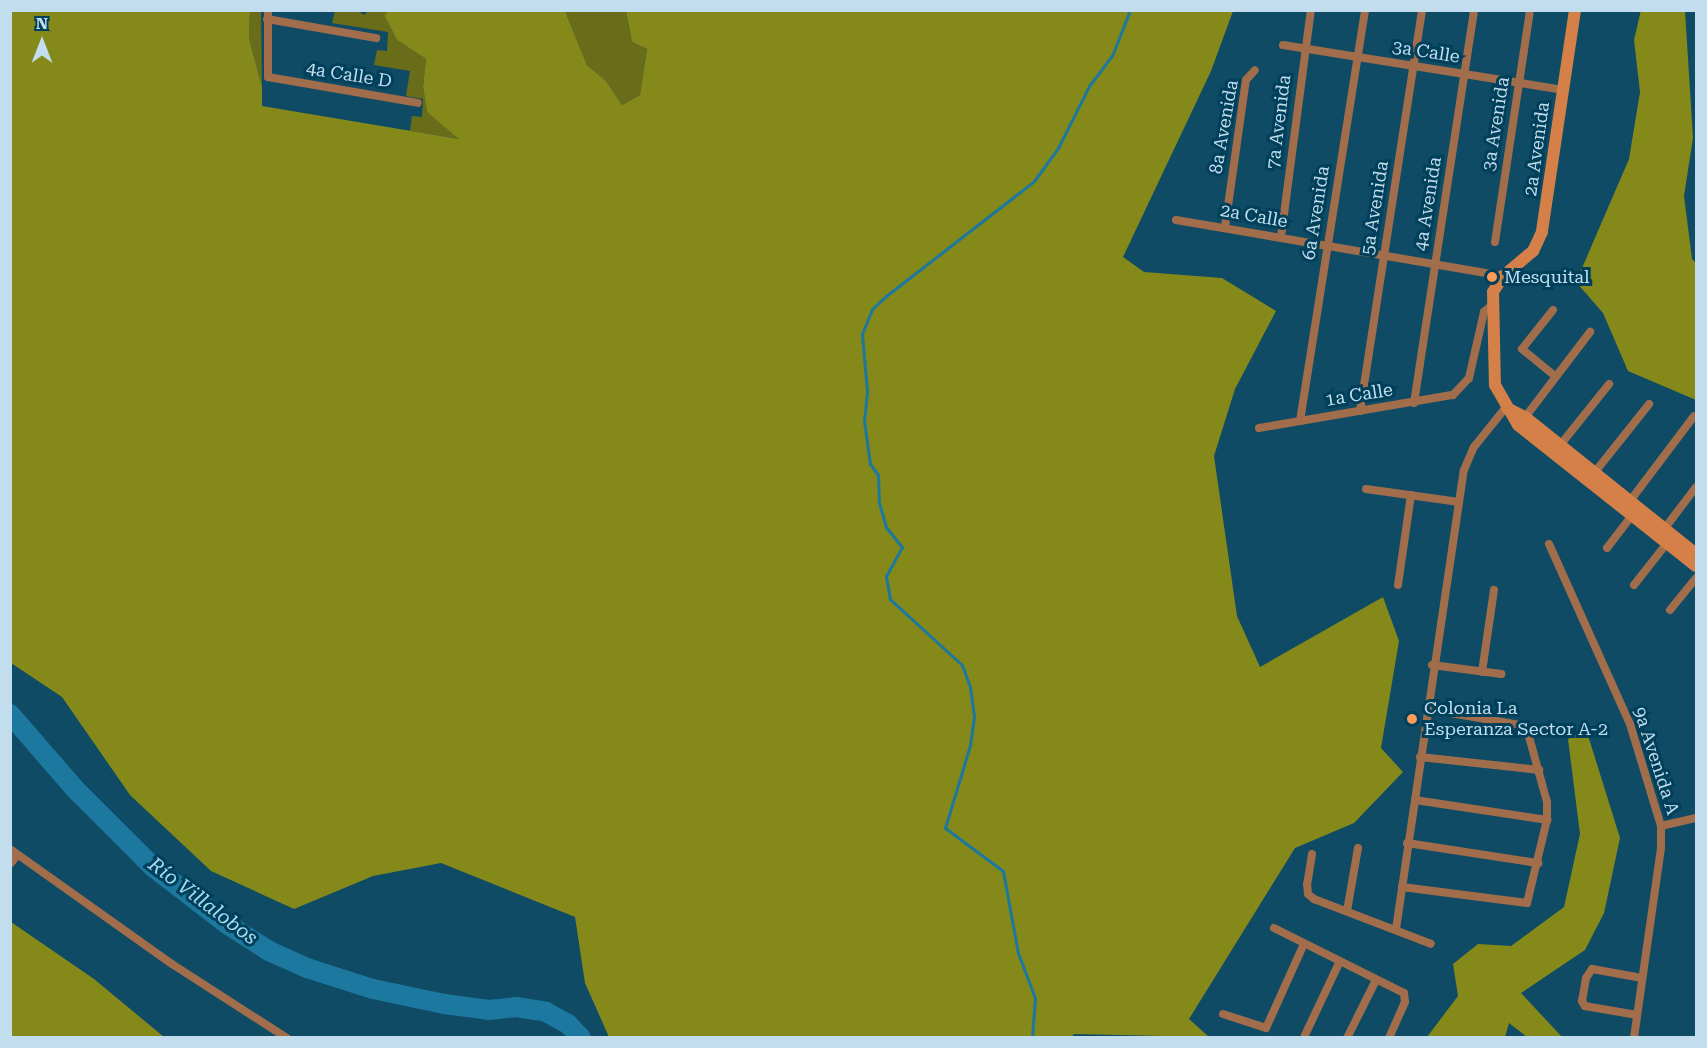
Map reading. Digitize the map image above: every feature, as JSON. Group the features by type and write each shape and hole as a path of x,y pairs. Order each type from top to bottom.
{"main road":[{"name":"2a Avenida","path":"1503,276 1533,251 1540,238 1575,10"},
{"path":"1503,276 1494,290 1492,305 1494,378 1506,407 1667,543 1696,556"},
{"path":"1522,421 1561,444 1696,556"}],"street":[{"name":"7a Avenida","path":"1281,237 1311,10"},
{"name":"6a Avenida","path":"1300,421 1365,10"},
{"name":"5a Avenida","path":"1360,411 1422,10"},
{"name":"4a Avenida","path":"1414,403 1474,10"},
{"name":"3a Avenida","path":"1495,242 1530,10"},
{"path":"267,15 376,38"},
{"name":"4a Calle D","path":"267,15 266,72 274,80 418,103"},
{"name":"3a Calle","path":"1283,45 1564,90"},
{"name":"8a Avenida","path":"1225,227 1246,80 1255,70"},
{"name":"2a Calle","path":"1176,220 1436,262 1503,276"},
{"name":"1a Calle","path":"1259,428 1448,397 1462,388 1470,372 1484,312 1492,305"},
{"path":"1553,310 1522,349 1555,376"},
{"path":"1522,421 1590,332"},
{"path":"1561,444 1609,384"},
{"path":"1595,472 1649,404"},
{"path":"1396,930 1432,665 1467,460 1506,407"},
{"path":"1630,501 1694,416"},
{"path":"1665,528 1696,487"},
{"path":"1366,489 1459,502"},
{"path":"1398,585 1411,495"},
{"path":"1607,548 1633,514"},
{"path":"1634,585 1667,543"},
{"name":"9a Avenida A","path":"1549,544 1630,724 1661,826 1661,848 1634,1038"},
{"path":"1670,610 1696,578"},
{"path":"1482,672 1494,590"},
{"path":"1432,665 1501,674"},
{"path":"1402,887 1522,904 1530,899 1547,820 1539,770 1526,726 1426,709"},
{"path":"1420,757 1539,770"},
{"path":"1415,800 1547,820"},
{"path":"1661,826 1696,818"},
{"path":"1407,843 1538,863"},
{"path":"1347,911 1358,848"},
{"path":"10,864 14,853 287,1038"},
{"path":"1312,855 1308,894 1431,944"},
{"path":"1274,928 1303,946 1406,995 1389,1038"},
{"path":"1223,1014 1266,1028 1303,946"},
{"path":"1305,1035 1339,963"},
{"path":"1637,1015 1585,1005 1582,1001 1586,978 1592,969 1642,978"},
{"path":"1347,1038 1376,980"}],"shaded area":[{"path":"1641,10 1685,11 1693,138 1684,196 1692,259 1696,263 1696,400 1628,371 1603,313 1576,282 1629,159 1640,92 1634,40"},
{"path":"10,11 250,11 249,38 262,87 262,106 459,139 427,112 423,86 426,59 397,40 384,15 389,11 565,11 587,65 606,81 622,105 640,95 647,49 632,42 626,11 1233,11 1211,71 1123,257 1144,272 1222,278 1276,311 1235,389 1214,456 1237,616 1260,667 1383,597 1399,641 1381,748 1403,772 1354,823 1295,848 1189,1019 1209,1037 1074,1034 1071,1038 609,1037 585,983 575,917 441,863 373,876 294,909 211,871 130,795 62,697 11,663"},
{"path":"250,11 261,11 262,87 249,38"},
{"path":"335,11 358,11 364,15 368,11 389,11 384,15 397,40 426,59 423,85 427,112 460,139 410,131 412,116 422,117 423,99 406,96 410,71 374,65 377,50 387,51 388,32 332,23"},
{"path":"565,11 626,11 632,42 647,49 640,95 622,105 606,81 587,65"},
{"path":"1586,729 1620,838 1604,913 1585,950 1521,993 1562,1037 1527,1037 1509,1023 1505,1037 1427,1037 1458,996 1453,964 1478,944 1511,946 1564,907 1580,834 1568,739"},
{"path":"11,922 94,979 164,1037 11,1037"}],"waterway":[{"path":"1032,1038 1035,998 1018,953 1003,871 945,828 970,745 974,716 970,687 962,665 890,599 886,576 902,547 886,527 879,503 878,475 870,464 864,421 867,391 862,334 872,309 886,296 1034,181 1058,148 1089,86 1112,56 1130,10"},
{"name":"Río Villalobos","path":"10,714 74,788 153,867 227,924 269,951 307,968 373,989 444,1004 489,1010 516,1007 546,1012 568,1024 581,1038"}],"place":[{"name":"Mesquital","path":"1492,277"},
{"name":"Colonia La Esperanza Sector A-2","path":"1412,719"}]}
